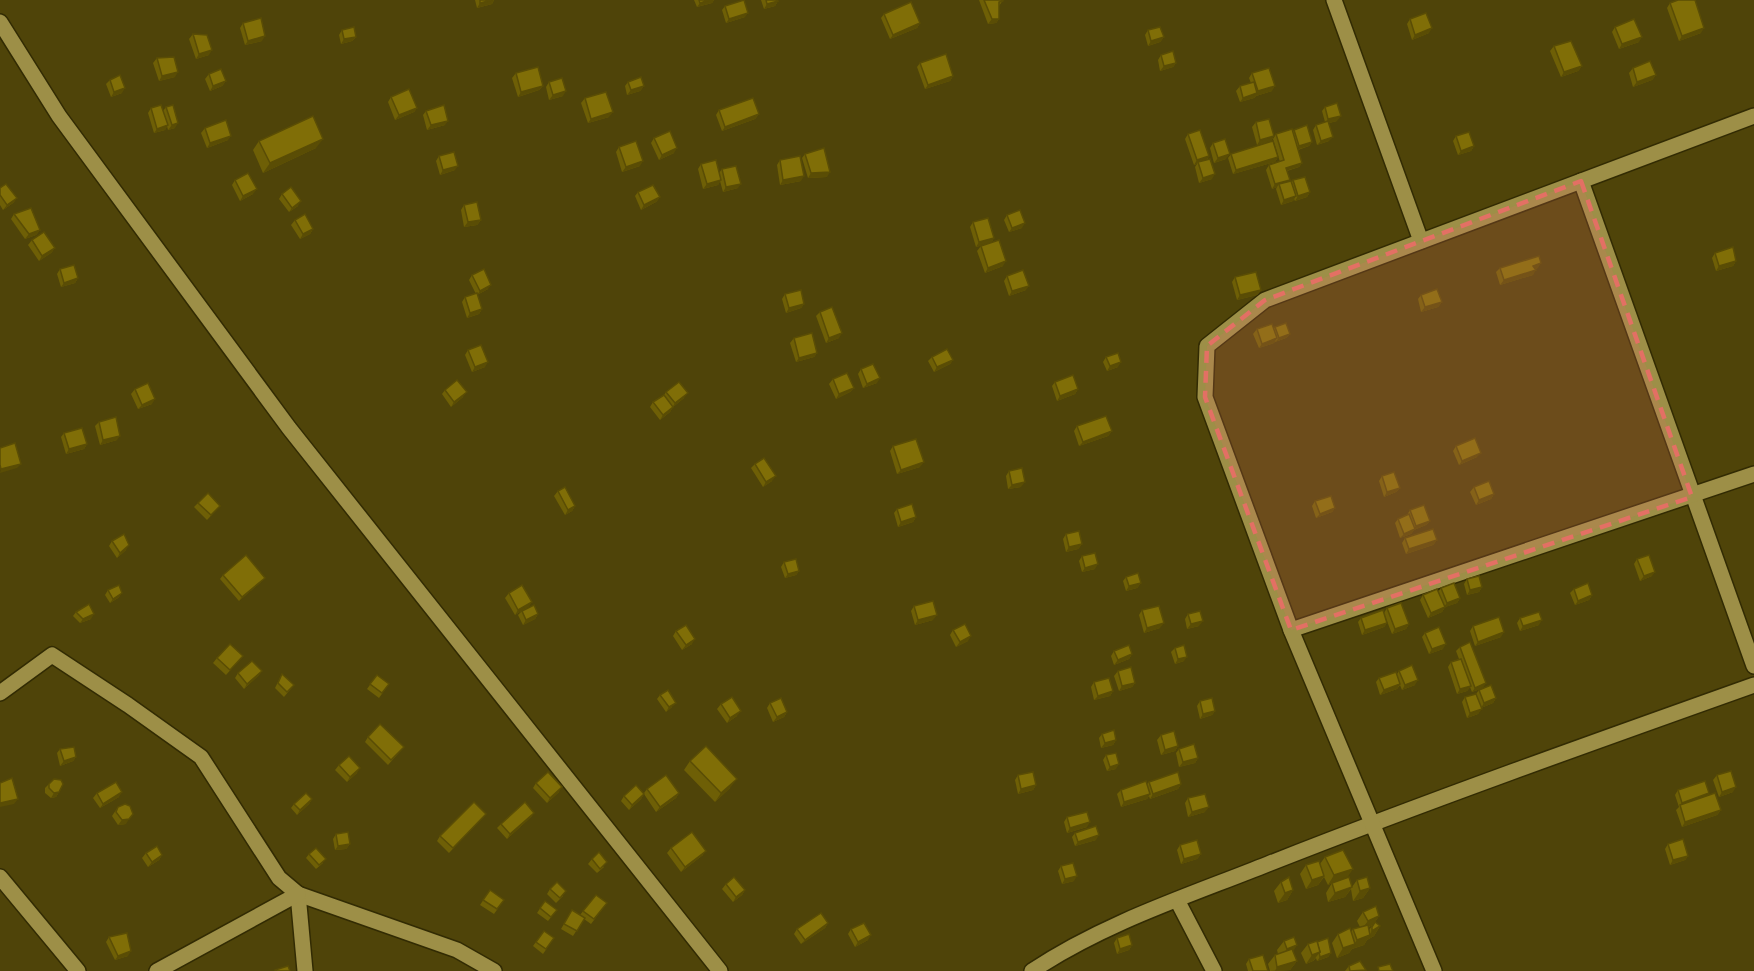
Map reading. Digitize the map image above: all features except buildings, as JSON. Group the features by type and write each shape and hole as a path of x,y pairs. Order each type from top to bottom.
{"street":[{"path":"1334,0 1421,241"},
{"path":"0,22 59,116 289,429 720,971"},
{"path":"1434,971 1292,630 1205,397 1207,346 1265,300 1754,116"},
{"path":"1581,181 1754,666"},
{"path":"1292,630 1692,497 1754,474"},
{"path":"0,693 52,655 201,757 279,878 298,894 457,950 495,971"},
{"path":"1032,971 1104,929 1371,823 1754,685"},
{"path":"0,877 78,971"},
{"path":"157,971 298,894"},
{"path":"298,894 305,971"},
{"path":"1177,900 1214,971"}],"highlighted area":[{"path":"1581,181 1692,497 1291,630 1205,397 1207,346 1265,300"}]}
